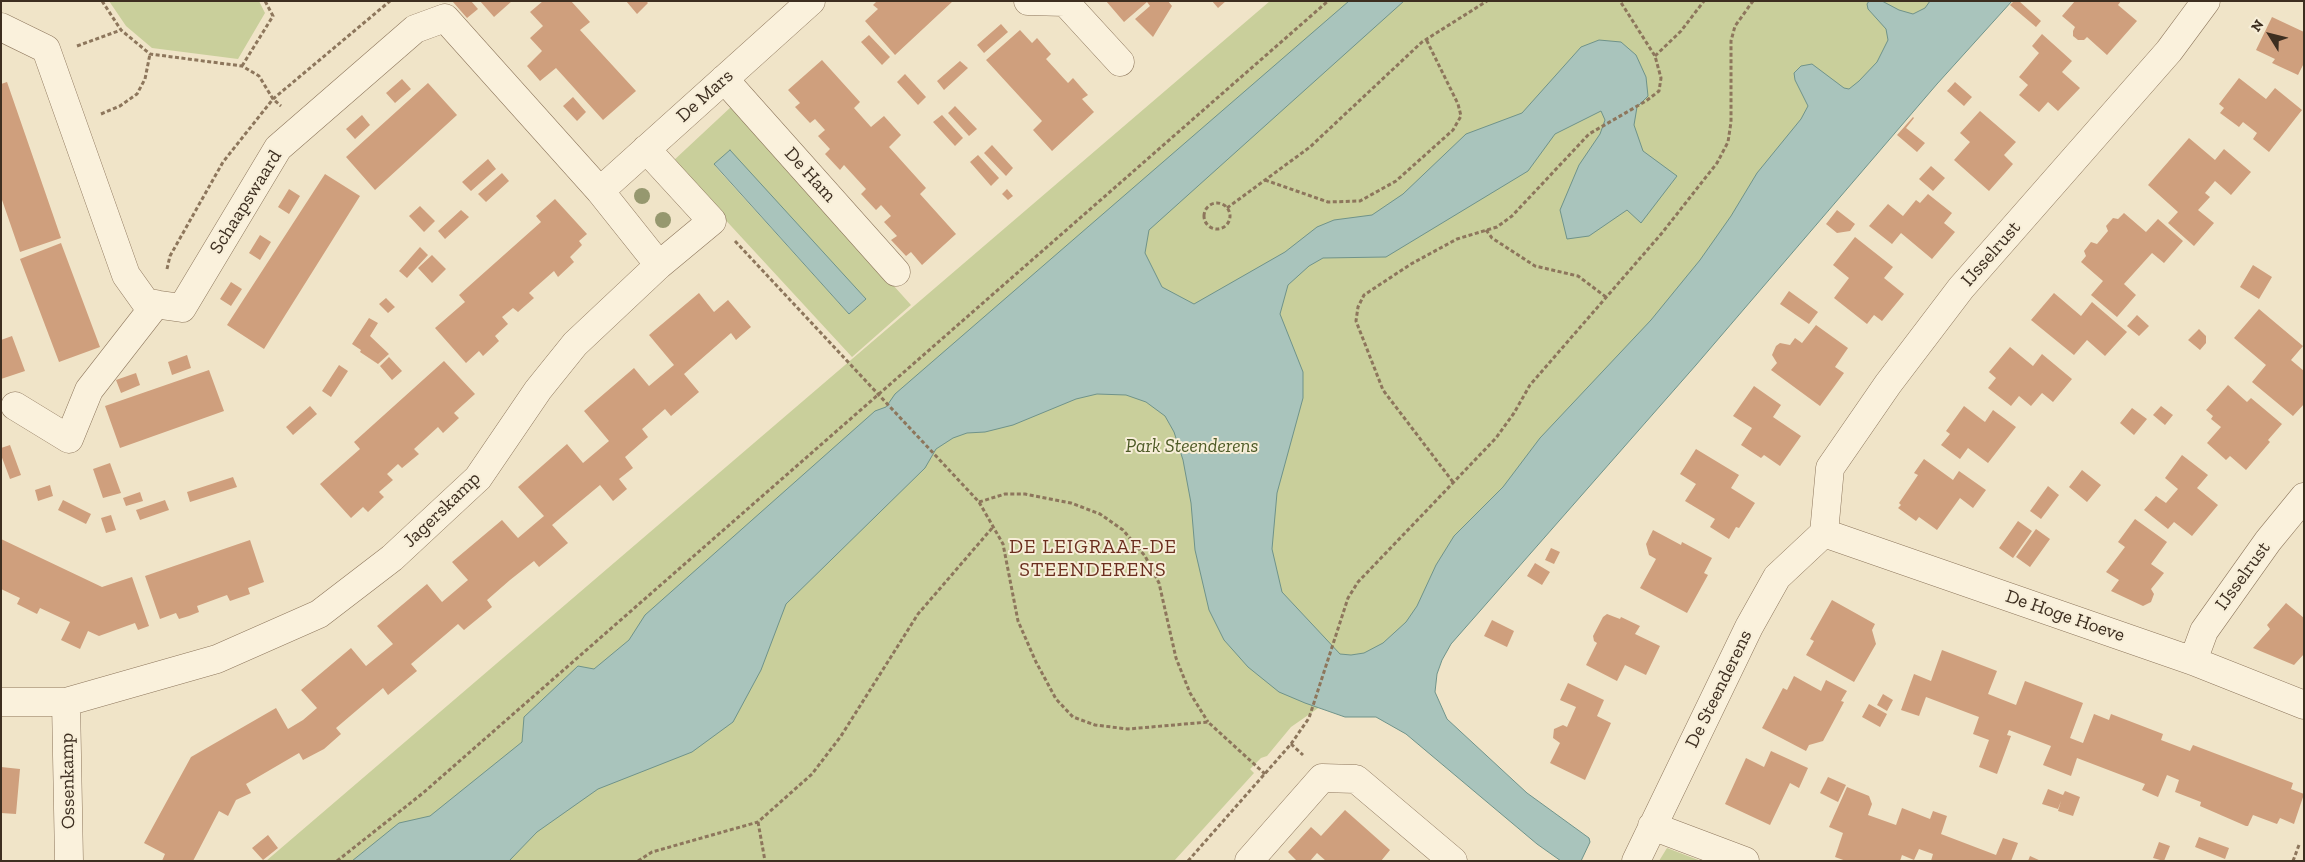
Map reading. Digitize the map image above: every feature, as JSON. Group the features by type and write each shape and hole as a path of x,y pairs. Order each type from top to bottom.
{"street":[{"name":"De Mars","path":"600,191 811,1"},
{"path":"1028,1 1065,2 1120,62"},
{"name":"IJsselrust","path":"1824,533 1830,468 1888,384 1961,288 2169,51 2206,1"},
{"name":"Schaapswaard","path":"1,27 46,49 126,275 146,303 182,308 278,148 415,29 445,18 600,191 659,265"},
{"name":"De Ham","path":"724,79 896,272"},
{"path":"646,150 712,221"},
{"name":"Jagerskamp","path":"1,702 66,702 217,659 319,614 392,558 478,478 538,390 575,344 659,265 712,221"},
{"path":"15,406 69,439 89,390 156,304"},
{"name":"IJsselrust","path":"2193,661 2204,631 2268,542 2304,496"},
{"name":"De Hoge Hoeve","path":"1824,533 2193,661 2304,705"},
{"name":"De Steenderens","path":"1636,861 1749,627 1777,578 1824,533"},
{"name":"Ossenkamp","path":"66,702 68,861"},
{"path":"1249,861 1322,778 1356,779 1453,861"},
{"path":"1652,826 1745,861"}],"path":[{"path":"102,1 121,30 150,54 242,66 259,76 273,99"},
{"path":"242,66 273,16 265,1"},
{"path":"337,861 423,793 1328,1"},
{"path":"1227,208 1310,147 1426,39 1487,1"},
{"path":"1453,482 1383,390 1356,321 1357,314 1364,295 1384,281 1457,239 1497,227 1512,216 1589,134 1646,101 1659,90 1661,78 1655,56 1620,1"},
{"path":"1655,56 1681,31 1704,1"},
{"path":"1188,861 1265,774 1309,718 1348,598 1358,582 1496,438 1514,413 1530,385 1694,193 1717,163 1728,142 1733,102 1730,41 1735,26 1753,1"},
{"path":"48,57 121,30"},
{"path":"1265,179 1328,202 1360,201 1396,181 1453,130 1461,116 1458,104 1426,39"},
{"path":"73,126 120,106 137,94 145,79 150,54"},
{"path":"1216,203 1227,208 1230,220 1225,227 1216,230 1208,227 1204,214 1208,206 1216,203"},
{"path":"712,221 724,229 888,402 942,464 979,502 1003,544 1018,621 1036,662 1056,699 1073,717 1095,724 1128,729 1208,722"},
{"path":"1486,230 1492,238 1535,266 1578,276 1606,297"},
{"path":"979,502 1006,494 1025,494 1071,503 1100,514 1123,530 1145,556 1159,583 1176,658 1190,693 1208,722 1265,774"},
{"path":"638,861 652,852 758,822 812,774 841,736 918,614 993,527"},
{"path":"758,822 765,861"},
{"path":"2293,861 2299,845"}],"green space":[{"path":"109,1 259,1 265,13 238,59 152,48 126,26"},
{"name":"Park Steenderens","path":"1270,1 1972,1 1383,663 1291,727 1267,756 1261,758 1250,769 1254,773 1174,861 266,861"},
{"path":"732,106 911,305 852,357 672,162","holes":["714,165 866,299 849,314"]},
{"path":"1667,848 1701,861 1659,861"}],"water":[{"path":"1349,1 1404,1 1149,230 1145,253 1162,287 1194,304 1285,252 1317,227 1334,220 1372,215 1403,194 1466,134 1522,113 1581,47 1599,40 1621,42 1636,55 1646,77 1648,96 1637,107 1634,125 1643,151 1677,176 1641,223 1627,210 1589,236 1567,239 1560,210 1579,165 1600,134 1605,120 1601,111 1555,134 1528,171 1386,257 1323,258 1309,266 1288,285 1280,314 1303,372 1303,398 1277,493 1272,549 1282,592 1340,654 1351,655 1364,653 1383,643 1406,622 1417,606 1436,565 1454,536 1503,487 1540,438 1651,320 1700,260 1731,216 1757,173 1801,119 1808,106 1795,80 1794,73 1801,66 1812,64 1844,88 1849,89 1859,81 1877,62 1888,40 1886,29 1868,9 1867,4 1869,1 1882,1 1899,10 1913,14 1925,8 1930,1 2012,1 1937,84 1696,365 1451,644 1442,660 1437,674 1435,692 1447,719 1527,793 1589,838 1590,842 1581,861 1561,861 1537,844 1406,734 1376,717 1345,717 1279,692 1248,667 1224,640 1209,610 1195,550 1191,503 1183,460 1174,432 1165,416 1146,402 1126,395 1097,394 1076,399 1013,425 985,432 967,433 953,438 936,449 925,468 786,604 761,670 733,722 692,752 598,789 537,832 509,861 352,861 399,823 430,816 522,742 524,717 578,666 594,669 629,640 645,615 875,411 886,407 895,394"},
{"path":"730,150 866,299 849,314 714,164"}],"building":[{"path":"471,1 478,9 467,18 453,2"},
{"path":"480,1 512,1 494,17"},
{"path":"543,1 571,1 590,22 580,30 636,91 603,120 556,68 540,81 527,66 542,51 530,38 543,26 530,12"},
{"path":"626,1 646,1 648,3 637,14"},
{"path":"877,1 953,1 895,55 865,21 878,9 873,5"},
{"path":"1106,1 1168,1 1172,6 1153,37 1135,19 1150,6 1147,2 1124,22"},
{"path":"1212,1 1226,1 1218,8"},
{"path":"2014,1 2019,1 2041,21 2036,27 2010,5"},
{"path":"2075,1 2121,1 2118,5 2137,21 2107,55 2087,37 2084,40 2078,40 2073,36 2075,27 2062,16"},
{"path":"2272,17 2304,32 2304,63 2298,75 2272,63 2275,59 2256,50"},
{"path":"1001,24 1008,32 984,53 977,45"},
{"path":"1020,30 1032,43 1037,38 1051,54 1046,59 1068,83 1073,78 1088,95 1082,99 1094,112 1052,151 1033,130 1042,121 986,60"},
{"path":"2042,34 2072,61 2062,72 2080,88 2058,111 2048,102 2039,112 2019,95 2028,85 2019,77 2039,53 2032,46"},
{"path":"869,35 890,57 882,65 861,42"},
{"path":"822,60 860,102 854,108 871,127 884,116 901,135 889,147 926,188 920,194 956,234 922,265 911,252 906,256 891,240 897,236 884,222 891,216 881,205 876,210 861,194 866,189 844,165 840,170 825,154 830,149 818,136 825,130 815,119 810,123 795,107 800,103 788,90"},
{"path":"960,61 968,68 944,90 937,81"},
{"path":"905,74 926,97 918,105 897,82"},
{"path":"2239,78 2266,99 2275,88 2302,110 2269,152 2253,139 2257,133 2243,122 2239,127 2220,113 2224,108 2219,104"},
{"path":"402,79 411,89 395,103 386,93"},
{"path":"7,82 61,238 20,252 1,197 1,84"},
{"path":"1955,82 1972,97 1964,106 1947,91"},
{"path":"428,83 457,115 375,190 346,157"},
{"path":"573,97 586,112 577,121 563,106"},
{"path":"955,106 977,129 969,136 948,113"},
{"path":"1980,111 2016,142 2004,155 2013,164 1989,191 1954,160 1970,142 1960,133"},
{"path":"362,115 370,125 355,139 346,129"},
{"path":"942,115 963,138 955,146 933,122"},
{"path":"1913,117 1906,128 1925,143 1917,152 1897,135"},
{"path":"2189,138 2215,160 2224,149 2251,172 2231,195 2215,181 2205,193 2210,197 2198,210 2214,223 2194,246 2168,223 2178,212 2148,185"},
{"path":"992,145 1013,168 1006,176 984,153"},
{"path":"978,155 999,178 991,186 970,162"},
{"path":"488,159 496,169 471,191 462,182"},
{"path":"1931,166 1945,178 1933,191 1919,179"},
{"path":"502,173 509,181 486,202 478,194"},
{"path":"325,174 360,196 264,349 227,325"},
{"path":"289,189 300,196 289,214 278,207"},
{"path":"1007,189 1013,196 1008,200 1002,194"},
{"path":"1928,194 1952,213 1944,223 1955,232 1932,259 1901,233 1892,244 1869,226 1888,204 1903,216 1916,200 1920,203"},
{"path":"555,199 587,234 579,241 582,245 570,257 574,262 558,277 554,271 529,293 534,298 518,312 513,308 502,317 508,324 495,336 499,341 483,356 479,351 466,363 435,328 465,302 459,295 541,222 536,216"},
{"path":"420,206 435,221 424,232 409,216"},
{"path":"461,210 469,217 445,239 438,231"},
{"path":"1837,210 1855,224 1850,231 1837,233 1826,224"},
{"path":"2124,213 2146,232 2158,219 2183,241 2164,263 2152,253 2124,284 2136,295 2117,317 2091,295 2103,281 2081,262 2086,256 2084,251 2091,242 2097,244 2108,231 2106,226 2113,218 2118,219"},
{"path":"260,235 271,242 260,260 249,253"},
{"path":"1855,237 1893,267 1884,278 1904,294 1882,321 1874,315 1867,324 1834,298 1849,278 1833,265"},
{"path":"61,243 100,347 59,362 20,259"},
{"path":"420,247 428,255 407,278 399,271"},
{"path":"432,255 446,269 432,283 418,268"},
{"path":"2253,265 2272,277 2259,299 2240,287"},
{"path":"231,282 242,289 231,306 220,299"},
{"path":"1789,291 1818,312 1809,324 1780,304"},
{"path":"699,293 714,312 728,300 751,327 736,340 731,333 684,374 699,392 671,416 665,409 642,429 648,437 625,457 633,468 619,479 627,489 613,501 600,485 552,525 568,543 539,567 534,561 510,580 487,600 492,607 464,630 458,624 411,664 417,671 388,695 383,688 336,728 341,734 324,749 303,760 299,753 246,784 251,793 236,800 228,816 219,811 193,861 162,861 165,854 144,843 191,757 276,708 288,729 303,720 317,708 301,690 351,648 366,666 393,644 377,626 427,584 442,602 468,580 452,562 502,520 518,538 544,516 518,487 567,444 583,463 609,441 584,411 634,368 649,386 674,365 649,335"},
{"path":"2054,293 2081,316 2092,302 2127,332 2105,356 2087,340 2074,355 2031,320"},
{"path":"386,298 395,307 388,313 379,304"},
{"path":"2259,309 2303,346 2291,360 2304,371 2304,404 2293,416 2252,382 2266,365 2234,338"},
{"path":"2137,315 2149,326 2139,336 2127,326"},
{"path":"369,318 378,323 370,336 389,354 378,364 352,344"},
{"path":"1816,325 1848,348 1835,367 1844,373 1820,406 1771,370 1777,363 1772,355 1776,346 1780,343 1790,345 1795,338 1802,343"},
{"path":"2199,329 2206,336 2206,343 2200,350 2188,340"},
{"path":"12,336 25,371 1,379 1,340"},
{"path":"2010,347 2033,366 2042,354 2072,379 2053,402 2042,393 2031,406 2019,396 2011,406 1988,388 1996,378 1989,372"},
{"path":"187,355 191,368 172,375 168,362"},
{"path":"389,357 402,371 392,380 380,366"},
{"path":"444,361 475,394 454,413 459,418 443,433 438,427 414,449 419,454 402,468 398,464 387,474 393,480 379,492 384,497 368,512 363,507 351,518 320,484 360,449 354,442"},
{"path":"339,365 348,371 331,397 322,391"},
{"path":"209,370 224,411 120,448 105,406"},
{"path":"136,373 140,385 121,393 116,380"},
{"path":"2228,385 2247,402 2251,398 2282,424 2268,440 2270,442 2246,470 2230,456 2226,460 2207,443 2221,427 2211,419 2213,416 2206,410"},
{"path":"1754,386 1781,405 1773,417 1801,436 1780,466 1764,455 1761,458 1741,445 1752,428 1733,416"},
{"path":"310,406 317,414 293,435 286,427"},
{"path":"1964,406 1985,422 1993,410 2016,427 1988,463 1968,448 1960,459 1941,445 1950,434 1946,431"},
{"path":"2161,406 2173,415 2165,425 2153,415"},
{"path":"2132,408 2147,419 2134,435 2120,423"},
{"path":"10,445 21,475 10,479 1,455 1,448"},
{"path":"1696,449 1739,475 1731,488 1755,503 1739,528 1736,527 1729,539 1710,527 1715,519 1685,501 1696,484 1680,474"},
{"path":"2182,455 2208,475 2197,488 2218,505 2192,536 2174,522 2168,529 2144,510 2156,496 2166,503 2178,489 2165,478"},
{"path":"1924,459 1953,480 1959,471 1986,490 1973,508 1960,498 1937,530 1919,517 1916,521 1898,508 1901,505 1899,503 1918,475 1914,473"},
{"path":"110,463 121,493 103,498 93,469"},
{"path":"2082,470 2101,485 2087,502 2069,487"},
{"path":"233,477 237,487 190,502 187,492"},
{"path":"50,485 53,496 38,501 35,490"},
{"path":"2048,486 2059,495 2041,519 2030,511"},
{"path":"140,492 143,501 126,506 123,498"},
{"path":"63,500 91,514 86,524 58,510"},
{"path":"165,500 169,510 140,520 136,510"},
{"path":"111,515 116,530 106,533 101,518"},
{"path":"2135,519 2167,542 2151,564 2164,573 2151,589 2154,594 2151,602 2143,606 2111,591 2119,580 2106,572 2125,547 2118,542"},
{"path":"2018,521 2032,531 2013,558 1999,548"},
{"path":"2036,529 2050,539 2030,567 2016,557"},
{"path":"1653,530 1681,545 1682,542 1712,558 1704,573 1708,575 1687,613 1640,588 1656,559 1649,555 1646,544"},
{"path":"1,539 102,587 132,577 149,626 138,630 135,623 99,636 88,631 80,649 61,640 70,622 40,608 37,614 17,604 20,598 1,589"},
{"path":"250,540 264,582 248,588 250,594 230,601 227,595 197,606 199,612 189,616 179,619 176,613 160,619 145,576"},
{"path":"1551,548 1560,552 1554,564 1545,560"},
{"path":"1535,563 1550,572 1542,585 1527,576"},
{"path":"1832,600 1875,624 1872,630 1876,644 1854,682 1806,655 1814,641 1810,639"},
{"path":"2286,603 2304,618 2304,654 2294,665 2253,648 2270,629 2267,625"},
{"path":"1607,614 1620,619 1621,617 1640,626 1635,634 1660,646 1646,675 1625,665 1617,681 1586,665 1597,643 1594,641 1593,636 1603,617"},
{"path":"1492,620 1514,631 1507,647 1484,636"},
{"path":"1942,650 1997,671 1988,694 2016,705 2025,681 2083,703 2070,738 2083,743 2094,714 2109,720 2111,714 2163,734 2161,740 2190,751 2193,745 2293,783 2291,789 2304,794 2294,824 2280,818 2277,824 2253,815 2248,826 2246,826 2200,806 2201,802 2175,792 2179,780 2167,775 2158,797 2142,790 2145,784 2077,758 2071,776 2043,765 2051,746 2009,730 2007,735 2011,736 1997,774 1979,767 1989,740 1973,734 1979,717 1926,697 1919,716 1901,710 1914,674 1931,681"},
{"path":"1794,676 1821,691 1826,680 1847,691 1841,701 1844,702 1823,741 1809,745 1806,751 1762,728 1783,688 1787,690"},
{"path":"1568,683 1604,700 1597,716 1611,723 1585,780 1550,763 1560,743 1553,738 1554,729 1563,725 1567,727 1576,707 1560,700"},
{"path":"1883,694 1893,700 1887,711 1877,705"},
{"path":"1869,704 1887,714 1880,727 1862,717"},
{"path":"1771,751 1808,768 1799,788 1790,783 1770,825 1725,804 1746,758 1764,767"},
{"path":"1,767 20,769 16,814 1,813"},
{"path":"1828,777 1846,785 1838,802 1820,793"},
{"path":"1847,787 1869,796 1872,804 1868,815 1896,825 1902,808 1930,819 1933,811 1947,816 1941,834 1996,855 2003,838 2018,843 2011,861 1931,861 1933,854 1919,849 1914,860 1902,855 1900,861 1846,861 1835,857 1843,833 1829,827"},
{"path":"2048,789 2063,795 2065,791 2080,797 2073,816 2058,811 2061,801 2058,809 2042,804"},
{"path":"1345,810 1390,850 1381,861 1326,861 1317,853 1310,861 1297,861 1288,852 1311,827 1321,836"},
{"path":"268,835 278,848 263,860 252,848"},
{"path":"2199,837 2229,848 2225,859 2195,847"},
{"path":"2159,842 2170,846 2164,861 2153,858"},
{"path":"2030,856 2041,861 2028,861"}],"district":[{"name":"DE LEIGRAAF-DE STEENDERENS","path":"1093,558"}]}
